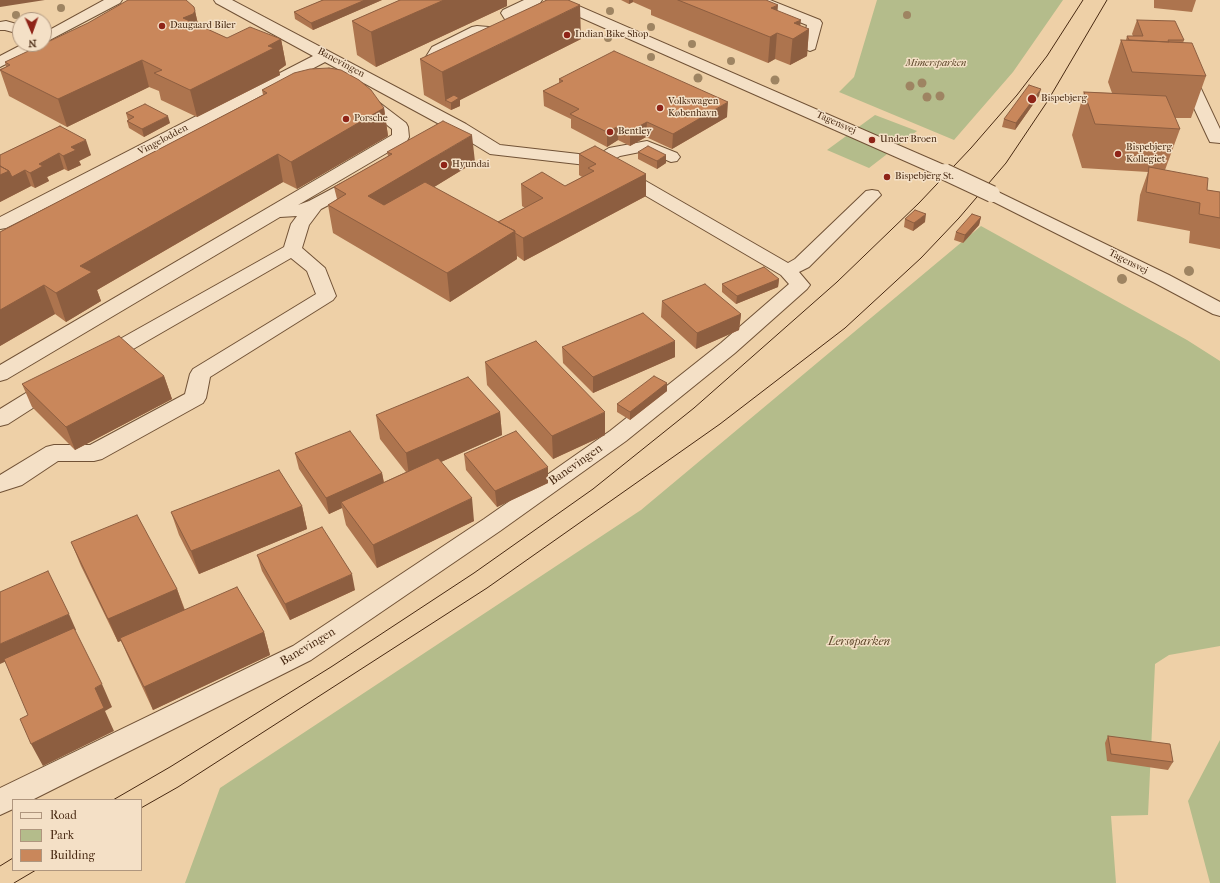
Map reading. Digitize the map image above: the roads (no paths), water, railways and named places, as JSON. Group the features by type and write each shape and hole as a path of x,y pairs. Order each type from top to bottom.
{"street":[{"path":"52,35 115,0"},
{"name":"Banevingen","path":"0,802 302,653 488,528 618,436 728,348 800,285 788,271 599,161 496,150 460,128 221,0"},
{"path":"504,48 526,37 513,23 508,13 535,0"},
{"name":"Tagensvej","path":"553,0 917,159 1065,230 1220,310"},
{"path":"757,0 815,23 810,46"},
{"path":"0,26 12,28"},
{"path":"463,67 445,66 432,60 437,50 478,30 500,32 518,41"},
{"path":"0,62 19,52"},
{"name":"Vingelodden","path":"0,224 109,169 326,55"},
{"path":"1188,78 1218,138"},
{"path":"0,374 401,137 400,127 355,92 348,89"},
{"path":"440,139 460,128"},
{"path":"599,161 614,152 647,146 671,157"},
{"path":"276,212 296,211 315,205 377,172"},
{"path":"788,271 802,263 872,195"},
{"path":"0,418 292,250 300,224 315,205"},
{"path":"0,484 14,479 54,453 94,453 195,398 200,374 326,296 316,268 292,250"}],"tram line":[{"path":"115,799 170,767 331,667 474,573 593,489 694,408 837,282 919,203 971,148 1017,95 1047,56 1083,0"},
{"path":"142,807 178,787 487,588 720,424 845,328 921,258 959,218 1006,163 1047,102 1107,0"},
{"path":"0,866 12,859"},
{"path":"14,883 34,871"}],"place":[{"name":"Daugaard Biler","path":"162,26"},
{"name":"Indian Bike Shop","path":"567,35"},
{"name":"Bispebjerg","path":"1032,99"},
{"name":"Volkswagen København","path":"660,108"},
{"name":"Porsche","path":"346,119"},
{"name":"Bentley","path":"610,132"},
{"name":"Under Broen","path":"872,140"},
{"name":"Bispebjerg Kollegiet","path":"1118,154"},
{"name":"Hyundai","path":"444,165"},
{"name":"Bispebjerg St.","path":"887,177"}],"park label":[{"name":"Mimersparken","path":"936,64"},
{"name":"Lersøparken","path":"859,642"}]}
